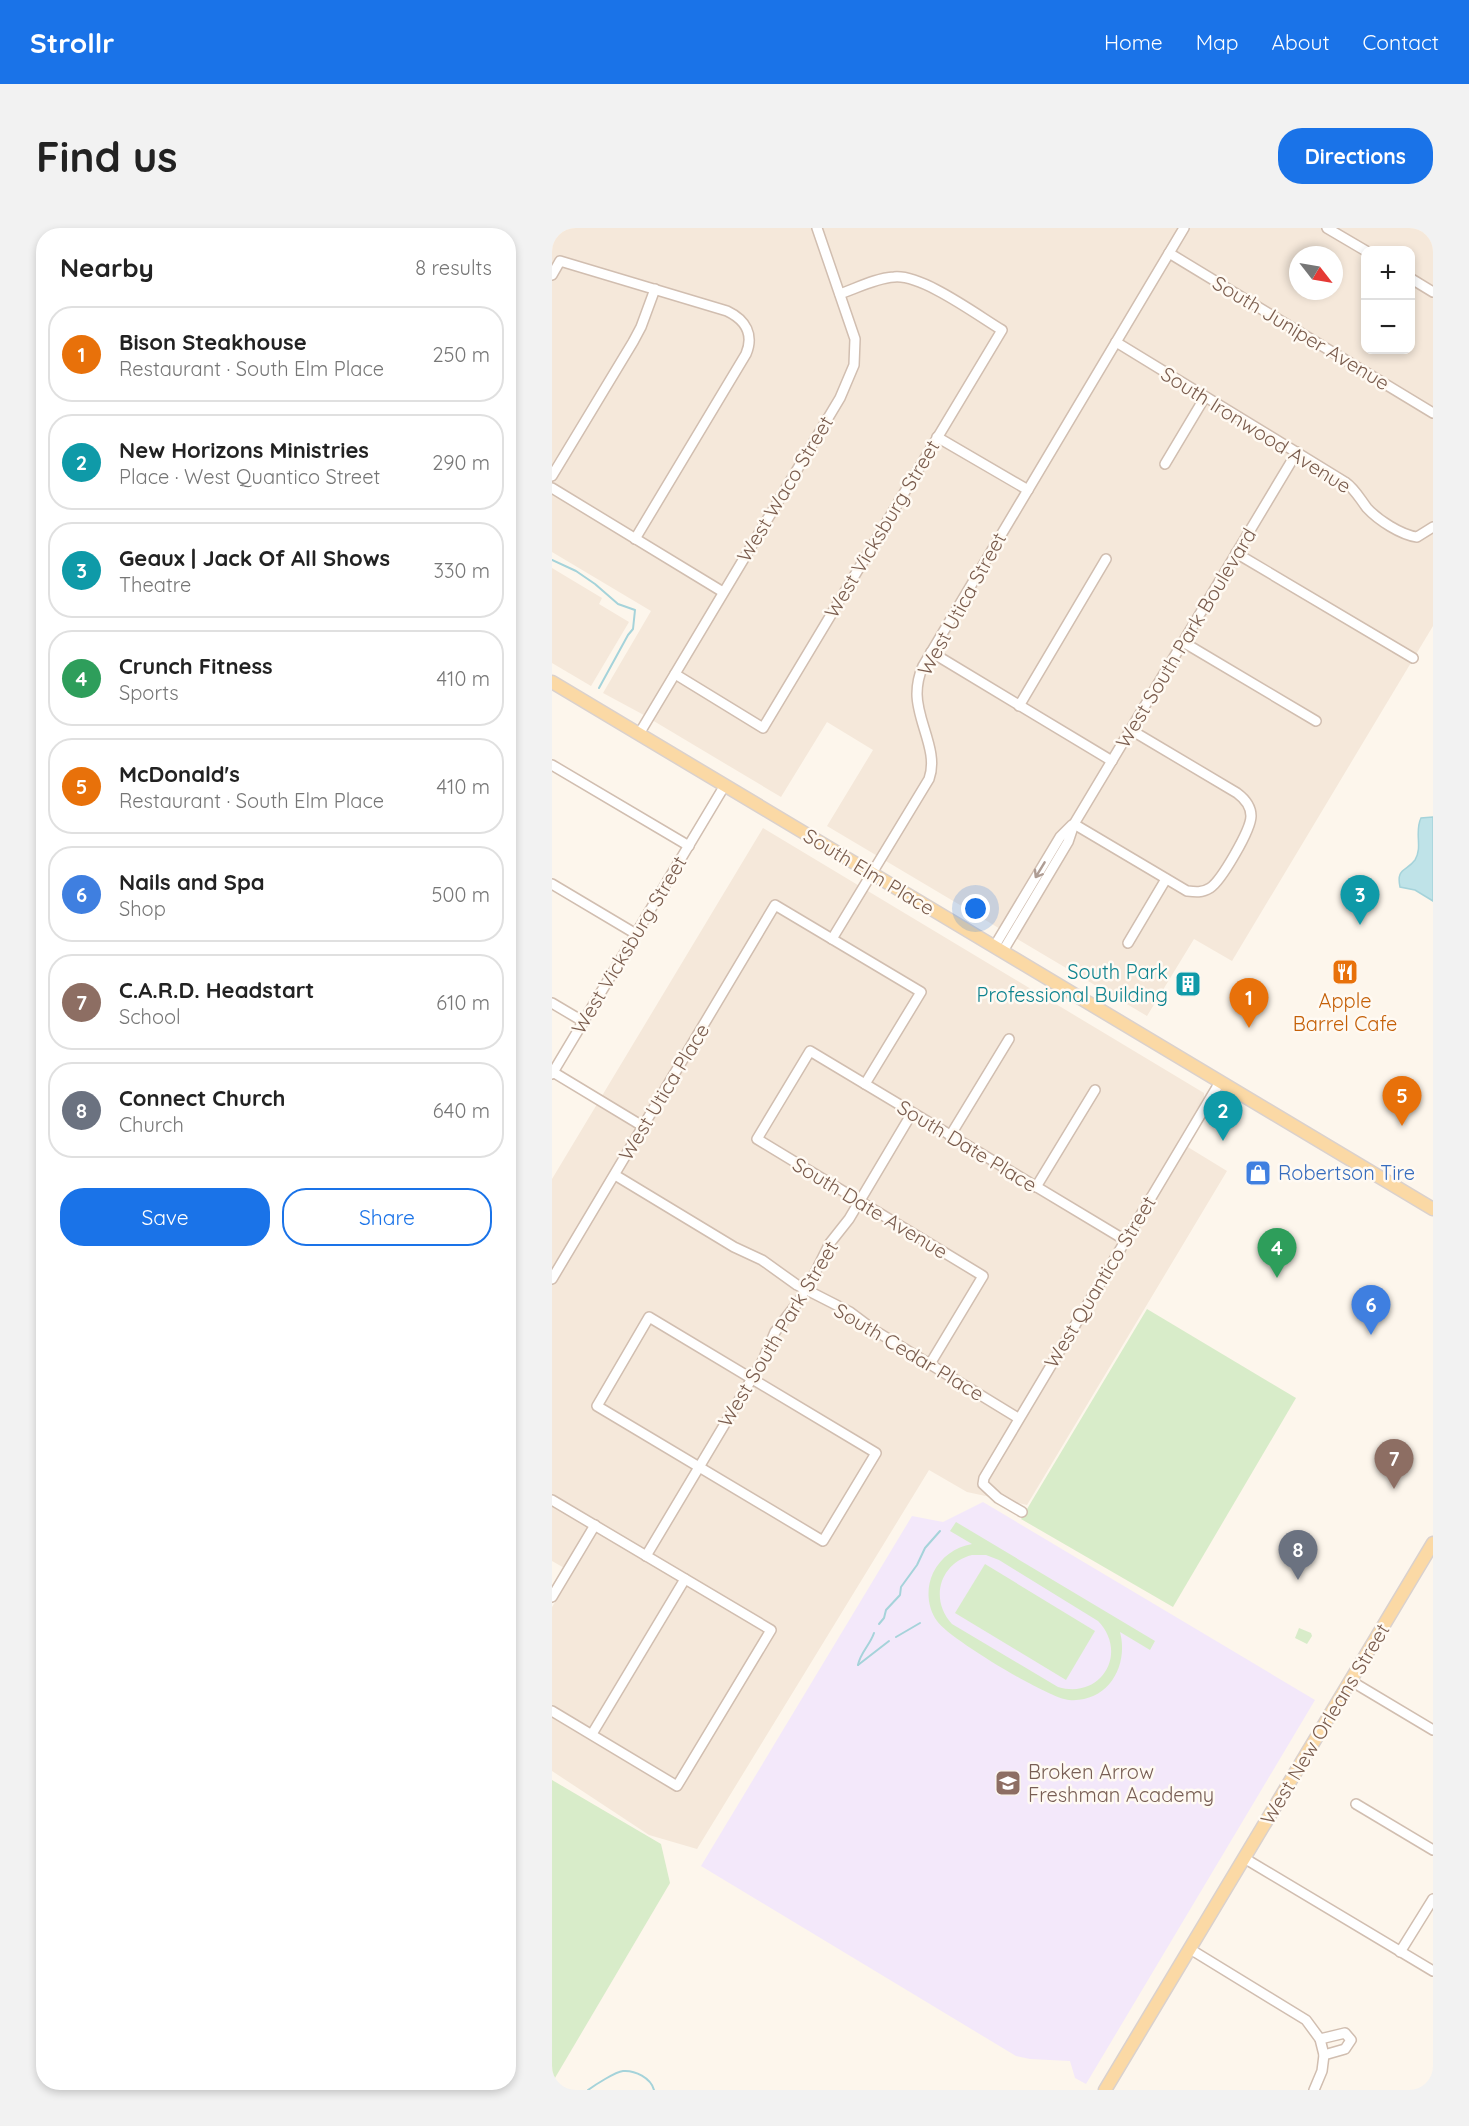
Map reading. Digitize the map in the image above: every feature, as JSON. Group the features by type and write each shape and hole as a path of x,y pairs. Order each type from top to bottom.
{"main road":[{"name":"South Elm Place","path":"552,682 1433,1209"},
{"name":"West New Orleans Street","path":"1105,2090 1433,1543"}],"street":[{"name":"West Waco Street","path":"639,734 851,376 854,365 855,339 817,228"},
{"name":"West Utica Street","path":"832,939 932,771 931,757 919,710 917,694 919,676 931,652 1184,228"},
{"path":"1327,228 1361,249"},
{"name":"South Juniper Avenue","path":"1169,253 1433,412"},
{"path":"552,275 560,261 733,314 749,332 750,342 746,354 635,539"},
{"name":"West Vicksburg Street","path":"675,674 763,728 1002,330 924,283 905,277 883,279 840,294"},
{"path":"1415,281 1433,292"},
{"path":"552,476 633,342 655,289"},
{"name":"South Ironwood Avenue","path":"1116,342 1352,487 1366,506 1380,519 1407,535 1417,537 1433,527"},
{"path":"1165,464 1205,397"},
{"path":"937,437 1028,490"},
{"name":"West South Park Boulevard","path":"999,949 1068,842 1074,824 1297,452"},
{"path":"552,488 723,592"},
{"path":"1236,553 1413,658"},
{"path":"1018,706 1106,559"},
{"path":"1184,642 1316,721"},
{"path":"931,652 1112,761"},
{"path":"1074,824 1187,891 1206,890 1219,879 1250,826 1251,816 1248,806 1237,793 1131,730"},
{"path":"552,765 689,846"},
{"name":"West Vicksburg Street","path":"553,1073 725,785"},
{"path":"1128,943 1166,879"},
{"path":"552,884 636,934"},
{"name":"West Utica Place","path":"552,1279 775,905 832,939"},
{"path":"832,939 921,992 865,1084"},
{"path":"552,1003 584,1022"},
{"path":"951,1136 1009,1039"},
{"name":"South Date Place","path":"756,1139 810,1051 1125,1240"},
{"path":"553,1073 644,1127"},
{"name":"West Quantico Street","path":"1022,1512 998,1497 983,1484 992,1463 1220,1082"},
{"path":"1036,1187 1095,1090"},
{"name":"West South Park Street","path":"646,1556 752,1378 776,1332 806,1290 830,1243 849,1219 912,1113"},
{"name":"South Date Avenue","path":"756,1139 983,1276 930,1364"},
{"name":"South Cedar Place","path":"615,1175 734,1247 762,1260 806,1290 850,1312 874,1330 1018,1418"},
{"path":"649,1317 752,1378 876,1453 823,1541 597,1406 649,1317"},
{"path":"552,1500 771,1630 677,1786 552,1711"},
{"path":"552,1597 595,1525"},
{"path":"592,1734 685,1579"},
{"path":"1351,1680 1433,1730"},
{"path":"1356,1804 1433,1850"},
{"path":"1244,1858 1433,1971"},
{"path":"1400,1952 1433,1899"},
{"path":"1190,1949 1293,2011 1311,2026 1320,2039 1324,2055 1322,2071 1314,2090"},
{"path":"1320,2039 1346,2033 1352,2040 1345,2049 1324,2055"}],"shaded area":[{"path":"552,228 1433,228 1433,626 1232,961 1194,939 1147,1016 827,826 873,750 827,722 781,797 603,693 651,611 552,552"},
{"path":"552,568 602,598 599,604 629,622 591,686 552,663"},
{"path":"763,828 1204,1093 1204,1099 1178,1141 1227,1171 1027,1505 967,1492 929,1470 697,1849 649,1835 552,1771 552,1607 573,1573 552,1561 552,1179"},
{"name":"Broken Arrow Freshman Academy","path":"983,1502 1315,1700 1086,2084 1075,2078 1070,2061 1016,2056 701,1866 912,1516 943,1522"}],"green space":[{"path":"1147,1309 1296,1398 1173,1607 1021,1519"},
{"path":"956,1522 1155,1641 1150,1650 1120,1632 1121,1657 1112,1680 1105,1689 1083,1699 1069,1700 1058,1697 1000,1667 945,1629 931,1610 929,1585 936,1567 949,1554 972,1544 950,1531","holes":["972,1555 986,1555 999,1560 1098,1621 1107,1634 1111,1647 1106,1671 1098,1680 1087,1687 1073,1689 1058,1687 952,1624 941,1604 941,1583 952,1566 961,1559"]},
{"path":"985,1564 1095,1631 1066,1680 955,1613"},
{"path":"1299,1628 1311,1633 1312,1636 1307,1644 1295,1638"},
{"path":"552,1780 661,1844 670,1883 552,2083"}],"water":[{"path":"1433,817 1433,901 1415,890 1400,887 1399,876 1412,864 1417,855 1418,829 1421,818"}],"waterway":[{"path":"552,560 576,571 618,604 635,610 633,629 599,688"},
{"path":"879,1624 886,1610 900,1595 901,1587 917,1565 925,1548 940,1531"},
{"path":"896,1637 920,1623"},
{"path":"858,1665 874,1633"},
{"path":"858,1665 889,1641"},
{"path":"588,2090 610,2076 623,2071 642,2076 650,2082 654,2090"}],"place":[{"name":"Geaux | Jack Of All Shows","path":"1360,925"},
{"name":"Apple Barrel Cafe","path":"1345,972"},
{"name":"South Park Professional Building","path":"1188,984"},
{"name":"Bison Steakhouse","path":"1249,1028"},
{"name":"McDonald's","path":"1402,1126"},
{"name":"New Horizons Ministries","path":"1223,1141"},
{"name":"Robertson Tire","path":"1258,1173"},
{"name":"Crunch Fitness","path":"1277,1278"},
{"name":"Nails and Spa","path":"1371,1335"},
{"name":"C.A.R.D. Headstart","path":"1394,1489"},
{"name":"Connect Church","path":"1298,1580"},
{"name":"Broken Arrow Freshman Academy","path":"1008,1783"}]}
